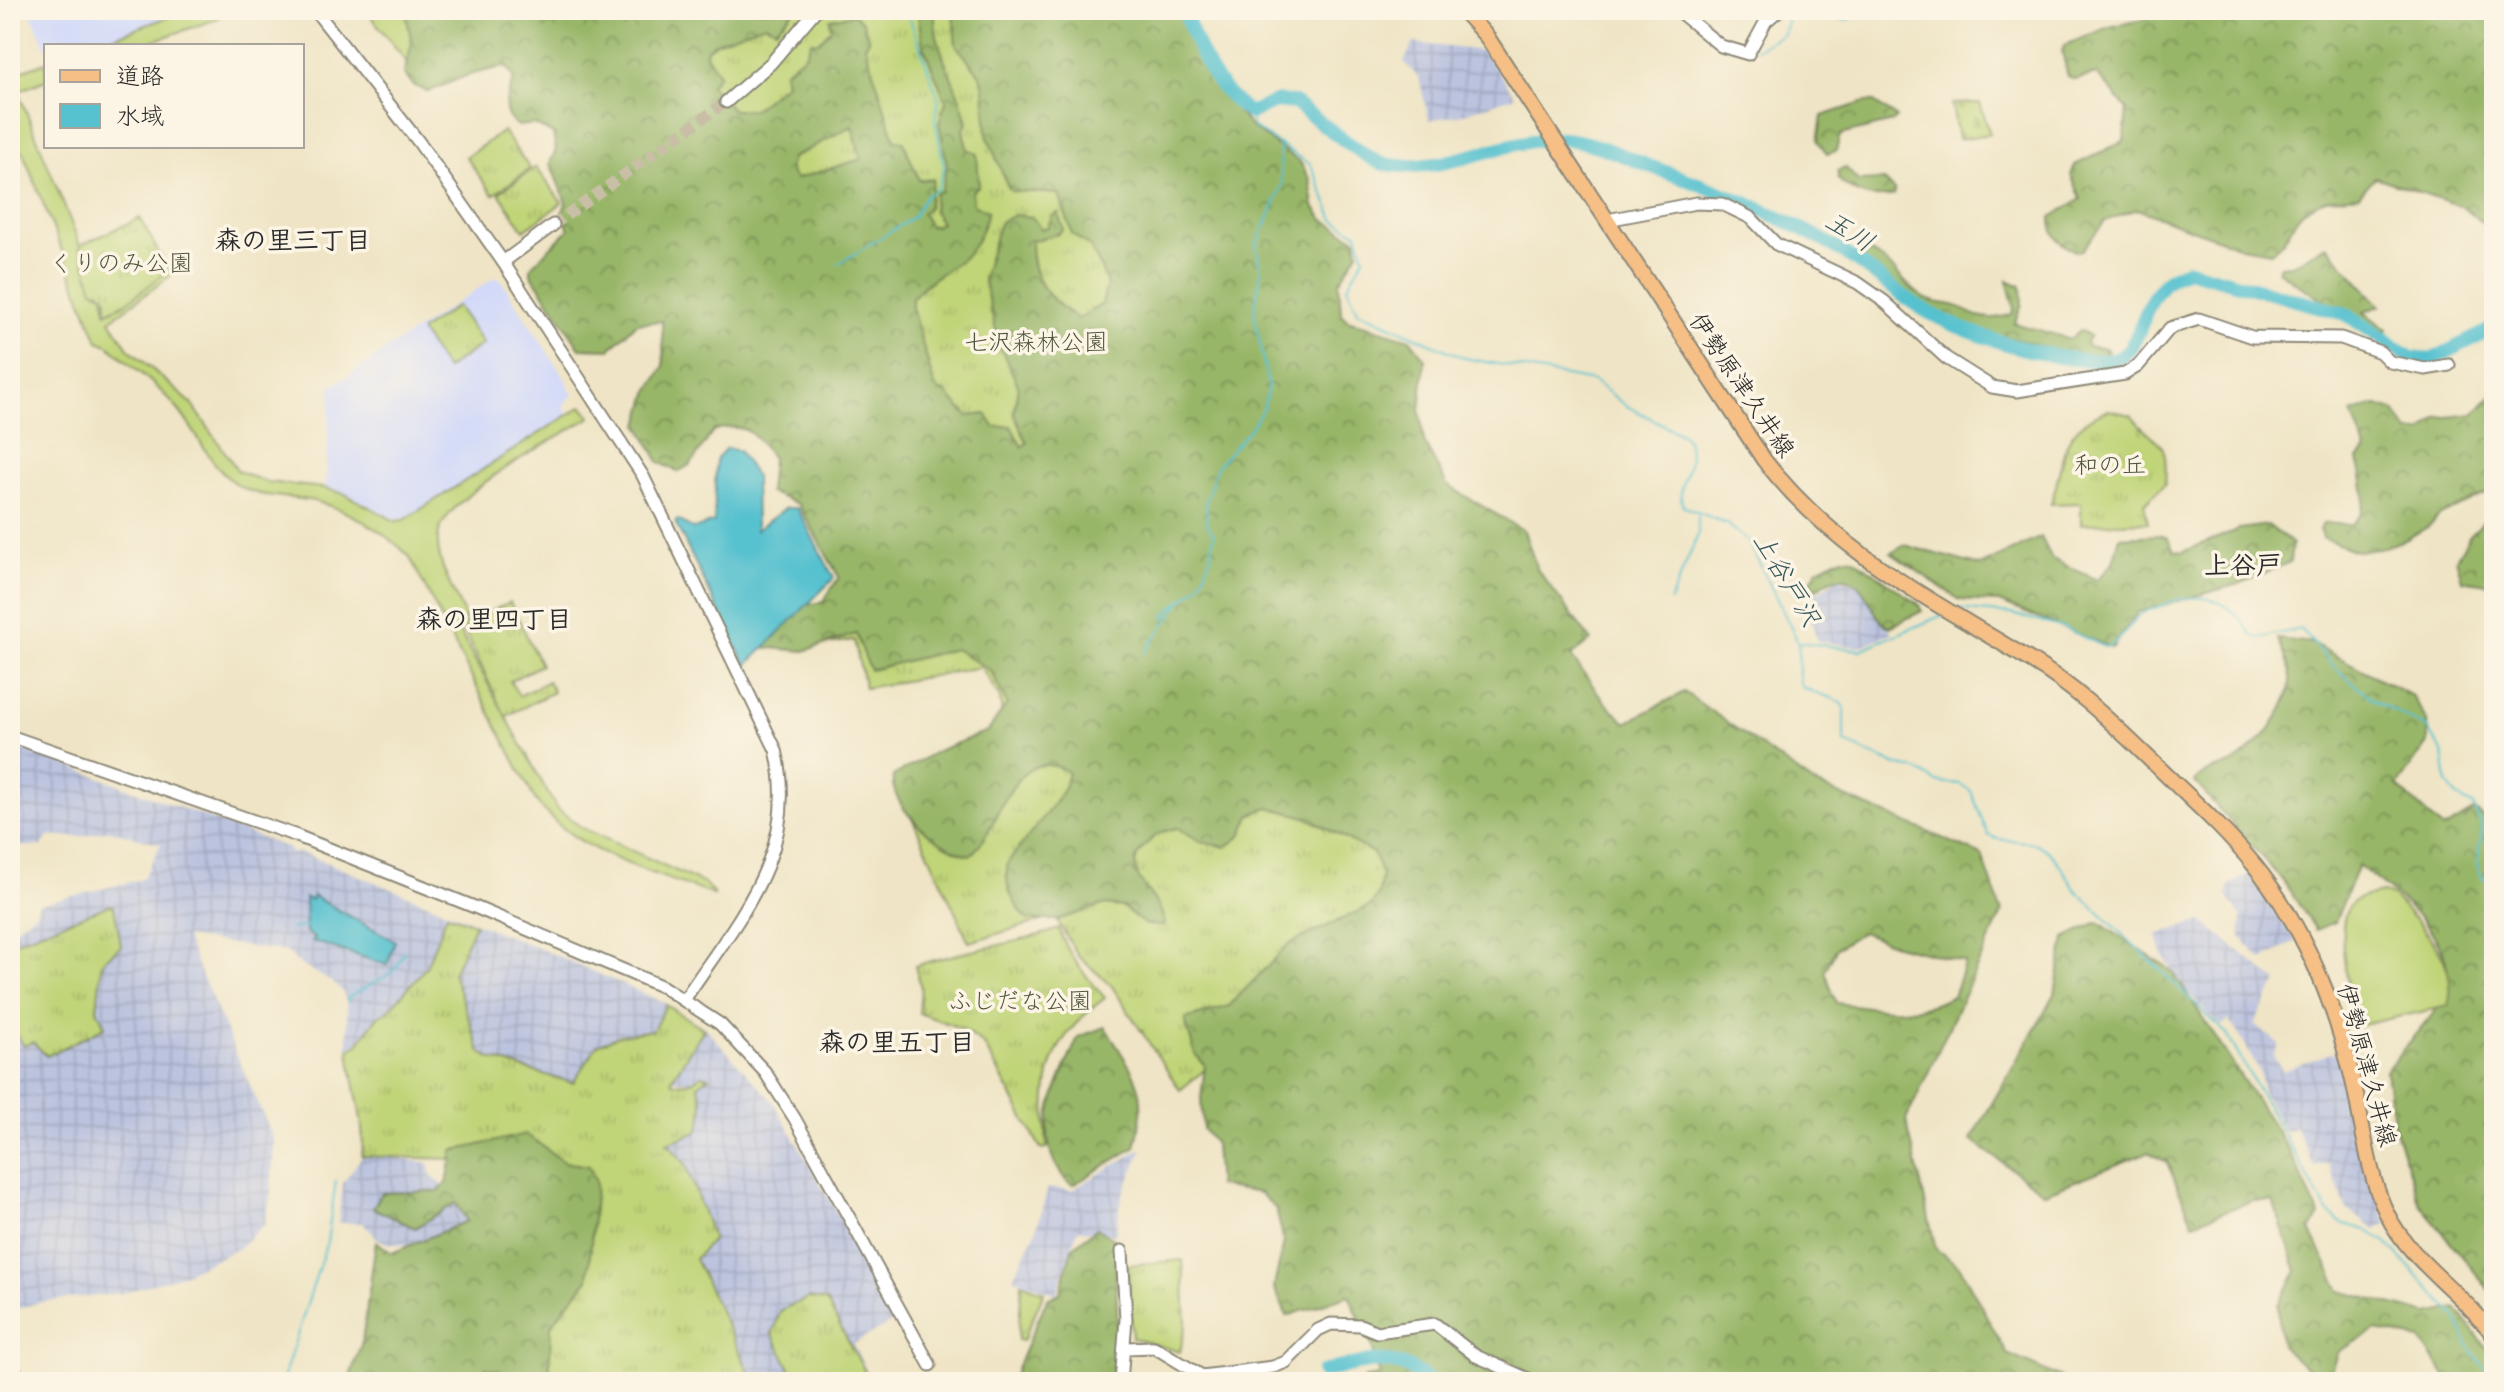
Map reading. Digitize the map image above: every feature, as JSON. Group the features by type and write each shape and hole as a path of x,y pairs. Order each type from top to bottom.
{"main road":[{"name":"伊勢原津久井線","path":"1463,10 1487,37 1786,489 1847,546 2034,662 2091,705 2224,830 2256,867 2298,931 2321,978 2342,1041 2385,1211 2405,1243 2481,1318 2494,1336"}],"street":[{"path":"315,10 418,141 503,262 643,476 776,750 782,779 783,816 772,856 733,926 684,1000"},
{"path":"726,102 771,63 816,10"},
{"path":"1677,10 1721,46 1748,54 1766,21 1779,10"},
{"path":"1607,220 1696,203 1722,204 1751,218 1776,244 1858,283 1885,302 1958,368 1992,387 2017,391 2125,374 2138,366 2170,328 2199,319 2263,338 2341,338 2358,342 2390,362 2425,369 2449,365"},
{"path":"503,262 553,225"},
{"path":"10,736 327,848 555,940 663,987 720,1024 767,1075 930,1365"},
{"path":"1121,1382 1126,1348 1122,1251"},
{"path":"1126,1348 1154,1347 1202,1376 1273,1367 1286,1362 1318,1330 1331,1324 1360,1325 1377,1332 1425,1323 1435,1324 1490,1364 1535,1382"},
{"path":"10,1362 21,1382"}],"shaded area":[{"path":"30,10 185,10 92,44 44,44"},
{"path":"1413,43 1483,51 1515,96 1459,115 1429,120 1419,78 1404,62"},
{"path":"494,278 500,279 565,379 573,395 563,405 569,415 405,518 395,519 346,493 325,487 331,387"},
{"path":"1838,578 1857,584 1892,633 1859,647 1818,641 1804,602"},
{"path":"10,744 288,848 291,854 300,852 553,954 665,1003 705,1028 773,1101 898,1319 853,1344 872,1382 755,1382 695,1259 713,1239 685,1163 667,1142 697,1132 701,1124 704,1109 699,1084 709,1077 702,1074 691,1081 672,1079 704,1028 666,1004 652,1029 620,1034 597,1045 573,1083 489,1058 480,1051 454,973 475,923 448,913 425,966 388,1010 378,1015 357,1043 348,1048 347,1006 343,992 332,982 301,965 287,952 185,937 274,1140 271,1193 264,1225 237,1249 181,1275 123,1293 40,1302 10,1311 10,932 36,913 39,904 143,879 161,844 109,830 78,837 49,836 41,846 10,846"},
{"path":"2249,874 2296,941 2262,960 2241,938 2241,917 2227,896 2228,886"},
{"path":"2202,921 2277,982 2254,1024 2279,1044 2273,1056 2283,1071 2339,1050 2386,1224 2374,1229 2346,1208 2329,1164 2315,1167 2295,1127 2285,1132 2262,1091 2260,1072 2236,1030 2228,1020 2221,1026 2186,991 2162,954 2158,934"},
{"path":"1143,1148 1122,1196 1115,1235 1078,1229 1056,1294 1013,1277 1035,1234 1048,1188 1072,1190"},
{"path":"371,1155 429,1163 431,1175 442,1186 468,1187 472,1240 428,1245 390,1244 378,1239 363,1223 338,1223 343,1183 361,1158"}],"green space":[{"path":"187,10 230,10 214,20 144,44 94,44"},
{"name":"七沢森林公園","path":"366,10 1125,10 1430,885 1180,1090 1111,985 1078,956 1055,917 969,942 896,783 1003,726 1000,698 981,667 865,688 854,640 812,647 853,585 758,420 676,361 673,314 584,228 561,131 514,60 424,84"},
{"path":"405,10 795,10 776,29 765,24 716,42 707,49 706,55 719,74 710,86 733,110 753,110 786,83 784,72 806,54 811,41 819,42 831,29 830,19 854,14 863,23 869,40 865,46 895,140 903,141 919,180 933,179 928,208 922,213 930,227 941,223 933,210 935,193 941,191 947,166 939,123 946,101 923,46 918,15 935,10 938,38 967,123 963,131 967,148 977,154 979,185 972,192 973,205 988,211 974,245 957,263 912,298 912,308 935,387 940,392 944,391 968,416 986,414 994,427 1011,426 1022,447 1027,443 1014,414 1018,385 1000,347 983,278 1000,222 1015,215 1032,217 1041,229 1048,227 1052,216 1058,213 1063,229 1058,234 1031,241 1034,267 1050,296 1078,319 1102,304 1107,284 1091,248 1072,234 1059,194 1011,191 1007,185 987,135 984,87 980,75 956,45 953,12 1180,10 1223,95 1251,127 1300,162 1310,180 1314,206 1323,219 1356,239 1358,252 1339,282 1341,314 1347,320 1410,339 1425,359 1420,410 1424,442 1447,485 1524,531 1537,569 1591,640 1571,656 1605,702 1626,723 1684,692 1815,784 1982,855 2002,913 1906,1120 1936,1249 1960,1267 2007,1354 2071,1382 1366,1382 1365,1378 1380,1376 1372,1346 1349,1295 1287,1316 1274,1287 1284,1242 1276,1209 1260,1193 1218,1186 1215,1144 1203,1129 1201,1098 1205,1065 1195,1054 1185,1019 1229,1006 1289,944 1372,905 1379,893 1382,874 1373,853 1306,817 1268,807 1250,815 1241,836 1226,847 1202,842 1178,828 1158,835 1142,849 1136,859 1136,869 1163,916 1164,926 1146,925 1122,907 1103,905 1058,920 1028,920 1010,893 1008,862 1053,805 1064,788 1068,772 1049,765 1033,768 1009,792 981,843 970,855 958,851 932,836 908,814 899,801 893,776 937,751 988,731 1007,704 991,671 955,649 870,670 856,634 804,651 749,646 753,539 799,607 823,602 839,577 798,504 769,492 772,458 749,432 735,427 714,430 691,464 678,472 659,462 639,425 648,393 664,366 662,321 637,323 610,349 580,348 531,274 531,267 569,229 562,214 566,203 550,163 556,150 553,134 534,124 518,126 508,116 506,104 514,78 506,66 468,75 428,92 414,86 404,74 412,42","holes":["852,126 861,159 796,179 793,176 790,169 792,158","1862,932 1895,945 1965,962 1953,996 1924,1007 1896,1010 1836,1003 1825,971 1836,949"]},
{"path":"2149,10 2494,10 2494,231 2461,206 2375,177 2359,195 2327,199 2305,210 2272,252 2241,247 2137,209 2105,221 2080,252 2068,247 2055,235 2051,217 2081,199 2071,175 2075,165 2124,141 2127,109 2097,74 2075,80 2068,77 2062,51 2065,45 2109,27 2147,19"},
{"path":"44,63 44,81 18,91 78,240 93,290 104,294 106,313 125,304 169,270 173,274 110,320 128,348 192,404 238,471 266,482 324,488 345,494 395,521 404,520 582,406 591,417 478,487 444,522 438,538 440,558 466,619 456,625 556,808 582,828 705,884 715,896 615,858 568,832 549,816 533,796 409,556 377,530 340,510 304,499 254,493 236,484 218,467 169,399 108,345 98,341 10,120 10,75"},
{"path":"1874,102 1896,117 1892,122 1840,135 1836,151 1827,154 1818,142 1822,116"},
{"path":"1980,103 1990,134 1958,139 1952,104"},
{"path":"503,131 530,169 493,195 466,157"},
{"path":"536,167 562,203 524,230 499,193"},
{"path":"1846,168 1858,181 1883,180 1895,191 1894,195 1871,197 1851,189 1838,179 1838,171"},
{"name":"くりのみ公園","path":"140,218 169,271 126,303 107,312 107,299 100,291 93,290 78,246"},
{"path":"2326,245 2380,306 2364,312 2387,330 2385,336 2378,337 2278,271 2280,266 2292,265"},
{"path":"1860,248 1887,263 1923,297 1984,317 2012,314 2014,307 2007,280 2021,286 2022,305 2014,323 2070,339 2080,330 2090,336 2086,341 2088,346 2107,349 2108,355 2068,354 2004,337 1995,342 1961,331 1950,316 1925,307 1858,258"},
{"path":"457,306 483,344 446,369 420,331"},
{"path":"2494,393 2494,506 2488,493 2440,515 2429,526 2407,539 2379,549 2356,551 2322,538 2319,529 2324,523 2351,525 2358,518 2364,503 2358,459 2366,450 2352,413 2374,405 2395,411 2408,432 2422,432 2438,418 2474,414"},
{"name":"和の丘","path":"2109,410 2131,415 2163,448 2165,484 2144,504 2148,522 2081,524 2081,503 2051,504 2071,436 2092,417"},
{"path":"2494,511 2494,585 2462,580 2456,559 2470,535"},
{"path":"2268,525 2292,544 2290,562 2239,584 2138,612 2112,648 1999,602 1960,600 1891,553 1905,545 1980,566 2041,537 2052,559 2097,580 2113,562 2120,537 2160,535 2168,538 2174,550 2182,552 2239,529"},
{"path":"1842,557 1853,558 1918,604 1922,611 1890,627 1877,615 1860,587 1852,580 1843,578 1830,580 1808,594 1806,589 1818,569"},
{"path":"510,602 541,665 510,681 519,696 548,681 553,692 505,717 462,625"},
{"path":"2278,639 2312,643 2412,696 2427,721 2428,743 2397,786 2443,829 2475,810 2494,827 2494,933 2489,944 2494,950 2494,1296 2420,1204 2394,1127 2386,1071 2440,1003 2447,982 2446,961 2438,942 2408,906 2358,865 2335,922 2316,930 2283,881 2195,782 2207,772 2229,765 2244,755 2264,736 2280,713 2286,701 2290,675"},
{"path":"2383,893 2393,896 2444,959 2449,974 2448,1006 2361,1025 2345,966 2345,917 2356,900"},
{"path":"114,906 121,946 102,962 97,1009 105,1027 47,1056 33,1042 24,1046 10,1025 10,947 19,940"},
{"path":"447,914 475,924 453,973 480,1051 489,1058 573,1083 597,1045 621,1035 653,1030 666,1005 704,1029 672,1079 673,1083 692,1082 702,1075 709,1077 698,1085 703,1108 700,1126 697,1132 667,1143 685,1163 713,1239 695,1259 754,1382 445,1382 492,1157 464,1148 453,1150 451,1159 362,1156 362,1129 349,1049 358,1044 378,1016 389,1010 426,967"},
{"path":"2098,922 2173,972 2288,1149 2320,1216 2310,1230 2340,1291 2428,1314 2456,1308 2494,1357 2494,1382 2449,1382 2421,1340 2377,1330 2338,1352 2330,1372 2317,1378 2281,1345 2278,1305 2297,1271 2273,1201 2252,1201 2193,1223 2167,1162 2148,1152 2045,1193 1971,1140 2055,994 2065,938"},
{"name":"ふじだな公園","path":"1059,929 1073,958 1105,998 1085,1014 1059,1046 1048,1082 1047,1148 1041,1149 984,1045 963,1029 919,1013 921,988 915,966"},
{"path":"1105,1027 1137,1083 1140,1127 1135,1147 1073,1185 1062,1175 1050,1151 1048,1135 1052,1102 1078,1037"},
{"path":"526,1134 564,1162 589,1166 596,1182 588,1279 551,1325 549,1382 510,1382 501,1371 485,1368 471,1382 348,1382 362,1342 376,1241 392,1253 467,1221 456,1203 415,1228 373,1208 382,1193 438,1191 447,1183 453,1151"},
{"path":"1097,1228 1115,1240 1118,1335 1111,1382 1011,1382 1047,1299 1060,1293 1072,1248"},
{"path":"1183,1260 1186,1324 1180,1352 1132,1338 1128,1265"},
{"path":"1022,1283 1044,1292 1023,1341 1018,1340"},
{"path":"809,1298 826,1301 865,1371 861,1382 797,1382 772,1334 781,1310"}],"water":[{"path":"726,448 739,451 755,476 756,530 786,508 797,508 834,578 746,666 675,522 678,520 694,529 714,522 716,460"},
{"path":"313,896 395,941 387,965 312,941 314,938 306,932 305,898 311,900"}],"waterway":[{"name":"玉川","path":"1184,10 1217,81 1250,113 1277,101 1294,103 1354,147 1384,164 1429,165 1539,140 1562,139 1595,145 1768,213 1837,248 1910,301 1940,318 1985,337 2036,352 2084,360 2105,361 2120,357 2130,349 2158,291 2170,278 2188,270 2346,314 2411,358 2431,360 2494,328"},
{"path":"1756,49 1783,34 1790,13 1845,20 1875,10"},
{"path":"838,264 914,216 925,196 937,189 944,168 935,119 939,100 909,16"},
{"name":"上谷戸沢","path":"1250,113 1253,127 1311,165 1334,220 1357,233 1364,257 1347,287 1358,311 1464,358 1594,381 1625,405 1685,436 1690,457 1681,489 1683,506 1727,524 1749,542 1798,642 1860,650 1943,615"},
{"path":"1163,618 1198,586 1204,574 1214,535 1207,524 1206,501 1217,466 1253,425 1264,406 1268,386 1254,313 1261,271 1256,246 1282,186 1279,143"},
{"path":"1670,601 1698,535 1698,516"},
{"name":"上谷戸沢","path":"1956,609 2012,614 2064,628 2105,647 2121,637 2142,613 2190,598 2214,600 2225,605 2251,635 2258,638 2301,629 2332,665 2375,701 2427,728 2443,753 2447,783 2457,797 2473,805 2482,827 2477,866 2483,879 2494,882"},
{"path":"1144,653 1183,599"},
{"path":"1798,642 1802,687 1841,702 1844,708 1844,742 1895,765 1917,770 1936,782 1960,784 1971,791 1988,835 2032,843 2046,850 2075,889 2226,1033 2327,1211 2341,1223 2366,1230 2384,1240 2456,1317 2467,1344 2488,1372 2490,1382"},
{"path":"291,929 306,926"},
{"path":"349,1002 347,998 396,968 404,952"},
{"path":"282,1382 327,1242 336,1181"},
{"path":"1323,1372 1365,1363 1392,1363 1418,1372 1430,1382"}],"tunnel":[{"path":"553,225 726,102"}],"district":[{"name":"森の里三丁目","path":"293,240"},
{"name":"上谷戸","path":"2243,565"},
{"name":"森の里四丁目","path":"494,619"},
{"name":"森の里五丁目","path":"897,1042"}]}
